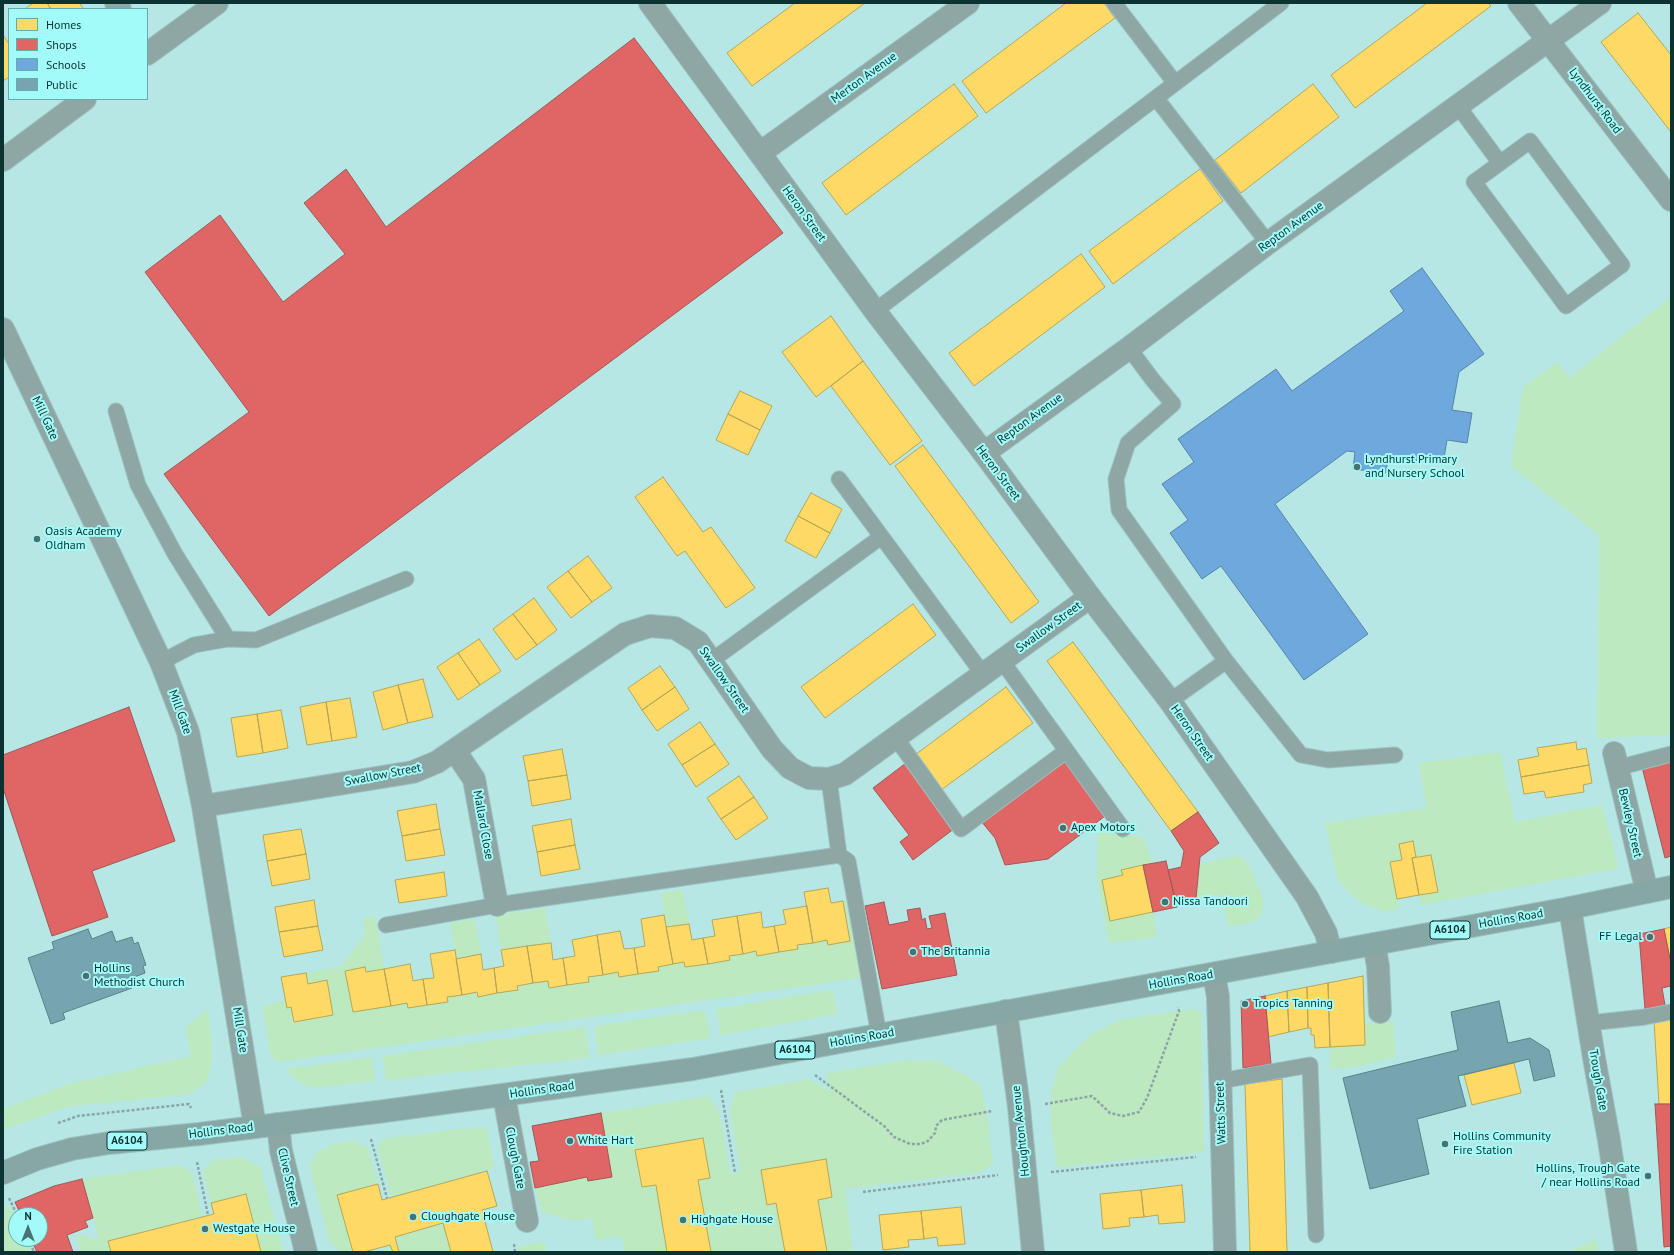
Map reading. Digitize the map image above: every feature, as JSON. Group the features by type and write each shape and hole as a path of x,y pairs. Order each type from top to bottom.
{"main road":[{"name":"Hollins Road","path":"3,1173 37,1159 72,1149 109,1143 255,1127 504,1096 693,1069 1570,908 1671,887"}],"street":[{"path":"148,53 217,3"},
{"name":"Heron Street","path":"650,3 875,311 984,453 1090,597 1170,701 1307,897 1326,933 1331,952"},
{"name":"Merton Avenue","path":"760,153 968,3"},
{"name":"Lyndhurst Road","path":"1518,3 1671,200"},
{"name":"Repton Avenue","path":"984,453 1129,348 1268,243 1600,3"},
{"path":"3,160 84,100"},
{"name":"Mill Gate","path":"3,329 161,662 188,732 203,806 255,1127"},
{"name":"Swallow Street","path":"203,806 413,772 437,762 456,751 625,634 650,626 675,628 698,642 772,749 785,763 790,768 809,778 829,779 845,774 1090,597"},
{"name":"Mallard Close","path":"456,751 474,779 496,905"},
{"name":"Bewley Street","path":"1615,761 1647,892"},
{"name":"Trough Gate","path":"1570,908 1588,1023 1609,1140 1626,1252"},
{"path":"1374,944 1378,966 1380,1012"},
{"name":"Watts Street","path":"1214,974 1218,992 1225,1252"},
{"name":"Houghton Avenue","path":"1006,1011 1019,1107 1033,1252"},
{"name":"Clough Gate","path":"504,1096 527,1221"},
{"name":"Clive Street","path":"278,1124 281,1150 306,1252"}],"lane":[{"path":"1114,3 1175,83"},
{"path":"875,311 1281,3"},
{"path":"1156,98 1268,243"},
{"path":"1458,106 1500,163"},
{"path":"1530,141 1622,265 1566,306 1474,182 1500,163 1530,141"},
{"path":"1129,348 1173,404 1128,443 1116,479 1119,510 1226,661 1301,755 1328,760 1395,755"},
{"path":"116,411 138,485 175,554 228,639"},
{"path":"839,479 983,674"},
{"path":"711,661 882,537"},
{"path":"161,662 194,645 228,639 256,640 406,579"},
{"path":"1002,661 1123,829"},
{"path":"1170,701 1226,661"},
{"path":"896,738 962,829 1066,751"},
{"path":"1615,761 1671,754"},
{"path":"829,779 840,855 848,861 879,1034"},
{"path":"386,925 496,905 840,855"},
{"path":"1588,1023 1645,1017 1671,1012"},
{"path":"1220,1081 1310,1065 1316,1235"}],"path":[{"path":"1043,1104 1092,1096 1110,1113 1123,1116 1139,1112 1147,1098 1178,1011 1178,1003"},
{"path":"814,1075 884,1126 894,1137 910,1144 921,1144 928,1141 935,1133 936,1126 942,1120 999,1110"},
{"path":"720,1086 735,1173"},
{"path":"373,1148 387,1198"},
{"path":"196,1156 208,1215"},
{"path":"1050,1172 1201,1157"},
{"path":"863,1192 999,1175"},
{"path":"8,1198 12,1207"},
{"path":"514,1243 515,1252"}],"green space":[{"path":"1671,297 1671,735 1597,738 1599,535 1511,466 1523,387 1557,362 1569,378"},
{"path":"1500,752 1515,822 1602,805 1618,865 1615,869 1421,905 1419,895 1438,891 1431,855 1416,857 1413,841 1400,843 1402,860 1390,862 1399,909 1383,911 1365,905 1349,893 1337,877 1325,823 1427,808 1419,763"},
{"path":"1098,832 1143,837 1153,863 1122,870 1123,875 1102,880 1110,921 1153,912 1157,937 1109,943 1097,881"},
{"path":"1236,856 1241,857 1249,866 1263,898 1263,911 1259,918 1246,924 1228,926 1223,894 1196,898 1199,864"},
{"path":"683,890 689,924 666,927 661,893"},
{"path":"846,900 860,978 278,1062 271,1056 262,1006 285,1001 287,1008 291,1007 294,1022 333,1015 327,980 308,984 306,973 340,967 365,935 363,918 375,916 384,969 366,972 364,967 345,971 353,1012 407,1003 409,1008 448,1002 447,997 477,992 478,996 518,990 517,986 548,981 549,988 589,982 588,977 618,972 619,977 658,971 658,967 684,962 685,967 729,960 729,956 756,951 757,956 797,949 797,945 827,940 850,940 843,901"},
{"path":"545,908 551,943 501,950 496,915"},
{"path":"475,919 481,954 456,959 450,923"},
{"path":"833,990 837,1014 721,1035 716,1009"},
{"path":"208,1009 212,1043 212,1065 205,1084 188,1094 66,1107 3,1130 3,1109 68,1084 191,1056 186,1027"},
{"path":"1196,1009 1201,1011 1204,1152 1057,1167 1051,1126 1051,1094 1058,1068 1077,1047 1096,1031 1120,1020"},
{"path":"705,1010 711,1038 598,1055 595,1026"},
{"path":"1393,1021 1396,1057 1356,1067 1330,1069 1330,1047 1364,1023"},
{"path":"585,1027 589,1058 386,1080 383,1056"},
{"path":"372,1057 375,1081 320,1087 305,1086 294,1078 286,1069"},
{"path":"906,1060 937,1061 967,1076 979,1085 986,1106 993,1164 981,1172 845,1189 853,1252 827,1252 818,1200 832,1197 825,1159 761,1170 767,1205 776,1203 785,1252 711,1252 698,1180 635,1150 642,1187 656,1185 667,1252 625,1252 622,1236 596,1240 592,1219 575,1221 542,1212 535,1188 587,1177 588,1181 612,1177 601,1113 708,1096 719,1112 730,1174 741,1172 730,1110 736,1092 809,1079 830,1092 827,1073"},
{"path":"487,1128 494,1168 391,1197 378,1148 381,1139 459,1129"},
{"path":"353,1140 368,1149 378,1184 337,1195 353,1252 341,1252 330,1243 309,1166 318,1152 334,1144"},
{"path":"241,1157 260,1167 283,1252 261,1252 246,1194 211,1203 203,1171 212,1161"},
{"path":"179,1165 192,1173 202,1216 109,1241 111,1252 81,1252 76,1234 99,1240 82,1179"},
{"path":"10,1206 10,1207 8,1207 8,1247 28,1247 30,1252 3,1252 3,1209"},
{"path":"443,1223 451,1252 399,1252 395,1237"},
{"path":"1596,1239 1598,1252 1568,1252 1592,1241"},
{"path":"544,1241 546,1252 519,1252 518,1247"}],"building: Homes":[{"path":"33,3 47,3 50,8 26,8"},
{"path":"47,3 79,3 83,8 50,8"},
{"path":"795,3 865,3 752,86 727,53"},
{"path":"1066,3 1104,3 1115,18 986,113 962,81"},
{"path":"1427,3 1488,3 1491,6 1355,108 1331,75"},
{"path":"1638,13 1671,55 1671,132 1601,42"},
{"path":"3,35 8,42 8,78 3,81"},
{"path":"954,84 978,116 846,215 822,183"},
{"path":"1313,84 1339,117 1241,193 1215,160"},
{"path":"1200,169 1223,201 1113,284 1089,251"},
{"path":"1081,254 1105,287 974,386 949,353"},
{"path":"831,316 863,361 816,397 782,352"},
{"path":"863,361 922,441 890,465 831,386"},
{"path":"740,391 772,406 760,430 728,414"},
{"path":"728,414 760,430 748,455 716,440"},
{"path":"923,445 1039,602 1011,623 895,466"},
{"path":"663,477 703,532 711,527 755,588 726,608 685,551 677,556 635,497"},
{"path":"811,493 842,509 830,533 798,516"},
{"path":"798,516 830,533 816,558 785,541"},
{"path":"588,556 612,588 592,602 568,571"},
{"path":"568,571 592,602 571,618 547,587"},
{"path":"534,598 557,630 537,645 513,614"},
{"path":"913,604 936,635 825,718 801,687"},
{"path":"513,614 537,645 516,660 493,629"},
{"path":"479,639 501,671 480,685 458,653"},
{"path":"1073,642 1198,812 1171,831 1047,661"},
{"path":"458,653 480,685 458,700 437,667"},
{"path":"660,666 675,687 642,710 628,688"},
{"path":"423,679 433,717 408,723 398,685"},
{"path":"398,685 408,723 383,730 373,692"},
{"path":"675,687 689,709 657,731 642,710"},
{"path":"1006,687 1033,723 941,790 915,755"},
{"path":"350,698 357,737 332,741 326,702"},
{"path":"326,702 332,741 307,745 300,707"},
{"path":"281,710 288,748 263,753 257,714"},
{"path":"257,714 263,753 237,757 231,718"},
{"path":"700,722 715,744 682,765 668,744"},
{"path":"1576,742 1577,750 1586,748 1589,765 1521,777 1518,760 1539,756 1537,748"},
{"path":"715,744 729,764 696,787 682,765"},
{"path":"562,749 567,775 528,781 523,756"},
{"path":"1589,765 1592,783 1583,785 1584,792 1546,798 1544,791 1524,794 1521,777"},
{"path":"567,775 571,799 532,806 528,781"},
{"path":"739,776 754,797 721,819 707,798"},
{"path":"754,797 768,818 736,840 721,819"},
{"path":"436,804 440,829 402,836 397,811"},
{"path":"571,819 575,845 537,852 532,826"},
{"path":"301,829 306,854 267,861 263,835"},
{"path":"440,829 445,855 406,861 402,836"},
{"path":"1413,841 1416,857 1412,858 1419,895 1397,899 1390,862 1402,860 1399,844"},
{"path":"575,845 580,869 541,876 537,852"},
{"path":"306,854 310,879 272,886 267,861"},
{"path":"1431,855 1438,892 1419,895 1412,858"},
{"path":"1143,865 1153,912 1110,921 1102,880 1123,875 1121,870"},
{"path":"444,872 447,896 399,903 395,880"},
{"path":"828,888 831,903 843,901 850,941 828,945 827,940 813,943 804,892"},
{"path":"314,900 318,926 279,932 275,907"},
{"path":"807,906 813,943 797,945 798,949 779,952 774,926 786,924 783,910"},
{"path":"761,912 763,928 774,926 779,952 757,956 756,951 743,954 737,916"},
{"path":"664,915 673,964 658,967 659,971 638,974 634,948 645,946 641,919"},
{"path":"737,916 743,954 729,956 730,960 708,964 703,938 715,936 712,920"},
{"path":"689,924 692,940 703,938 708,964 685,967 684,962 673,964 666,927"},
{"path":"318,926 323,950 284,957 279,932"},
{"path":"1671,927 1671,964 1664,929"},
{"path":"620,931 624,949 634,948 638,974 619,977 618,972 603,975 597,935"},
{"path":"597,935 603,975 588,977 589,982 567,985 563,958 575,956 572,940"},
{"path":"551,943 553,960 563,958 567,985 549,988 548,981 533,983 527,946"},
{"path":"527,946 533,983 517,986 518,990 497,993 494,968 504,966 501,950"},
{"path":"455,950 462,995 447,997 448,1002 427,1005 423,979 434,978 430,954"},
{"path":"481,954 483,970 494,968 497,993 478,997 477,992 462,995 456,959"},
{"path":"410,964 413,981 423,979 427,1005 408,1008 407,1003 391,1006 384,969"},
{"path":"365,967 366,972 384,969 391,1006 353,1012 345,971"},
{"path":"306,973 308,984 327,980 333,1015 294,1022 291,1007 287,1008 281,977"},
{"path":"1363,976 1365,1045 1330,1047 1328,983"},
{"path":"1328,983 1330,1047 1315,1048 1314,1035 1311,1035 1311,1028 1308,1028 1307,987"},
{"path":"1307,987 1308,1028 1289,1032 1287,991"},
{"path":"1287,991 1289,1032 1268,1037 1265,996"},
{"path":"1671,1019 1671,1104 1659,1104 1654,1021"},
{"path":"1514,1063 1521,1093 1472,1105 1464,1075"},
{"path":"1282,1079 1287,1252 1250,1252 1245,1084"},
{"name":"Highgate House","path":"703,1138 710,1178 698,1180 711,1252 667,1252 656,1185 642,1187 635,1150"},
{"name":"Highgate House","path":"826,1159 832,1197 818,1200 827,1252 785,1252 776,1203 767,1205 761,1170"},
{"name":"Cloughgate House","path":"487,1171 497,1206 482,1210 493,1252 451,1252 443,1223 395,1237 399,1252 393,1252 390,1245 364,1252 353,1252 337,1195 378,1184 382,1200"},
{"path":"1182,1185 1185,1222 1159,1224 1158,1215 1144,1217 1141,1190"},
{"path":"1141,1190 1144,1217 1129,1218 1130,1226 1103,1229 1100,1194"},
{"name":"Westgate House","path":"246,1194 261,1252 111,1252 108,1241 214,1214 211,1203"},
{"path":"961,1207 965,1244 938,1246 937,1237 924,1239 921,1211"},
{"path":"921,1211 924,1239 908,1240 909,1247 883,1250 879,1215"}],"building: Shops":[{"path":"634,38 783,233 269,616 164,474 249,412 145,272 220,215 283,302 345,254 304,203 346,169 386,227"},
{"path":"129,707 175,841 92,871 108,917 52,936 3,788 3,755"},
{"path":"1063,758 1105,816 1048,859 1005,865 995,838 981,821"},
{"path":"1671,759 1671,856 1665,858 1642,767"},
{"path":"906,763 955,828 913,860 900,842 909,835 873,788"},
{"path":"1198,812 1219,843 1200,857 1196,898 1176,903 1168,870 1181,867 1184,851 1171,831"},
{"path":"1166,861 1177,907 1153,912 1143,865"},
{"name":"The Britannia","path":"884,902 889,925 909,921 907,910 920,908 922,920 925,918 927,929 932,928 929,916 945,913 957,975 882,989 865,906"},
{"path":"1664,929 1671,964 1671,986 1662,988 1665,1005 1645,1009 1639,934"},
{"path":"1265,996 1271,1064 1243,1068 1241,1001"},
{"path":"1655,1104 1671,1104 1671,1246 1664,1247"},
{"name":"White Hart","path":"601,1113 612,1177 588,1181 587,1177 535,1188 530,1162 539,1161 532,1126"},
{"path":"82,1179 93,1218 85,1221 88,1227 67,1235 73,1252 37,1252 35,1247 48,1247 48,1207 17,1207 15,1202 54,1186"}],"building: Schools":[{"path":"1422,268 1484,354 1459,372 1452,410 1472,413 1467,443 1447,440 1443,464 1388,457 1386,473 1353,469 1355,452 1347,451 1275,504 1368,634 1304,680 1221,566 1202,579 1170,533 1188,520 1162,484 1194,462 1178,439 1276,369 1292,391 1404,311 1390,291"}],"building: Public":[{"name":"Hollins Methodist Church","path":"88,929 92,939 112,931 116,942 132,937 134,944 138,942 146,965 143,966 145,973 129,979 132,988 63,1013 65,1019 51,1024 28,958 54,949 52,942"},
{"path":"1499,1001 1508,1043 1530,1038 1549,1050 1555,1076 1534,1081 1529,1059 1458,1076 1466,1106 1417,1119 1429,1174 1370,1189 1343,1078 1458,1050 1451,1012"}],"place":[{"name":"Lyndhurst Primary and Nursery School","path":"1357,467"},
{"name":"Oasis Academy Oldham","path":"37,539"},
{"name":"Apex Motors","path":"1063,828"},
{"name":"Nissa Tandoori","path":"1165,902"},
{"name":"FF Legal","path":"1650,937"},
{"name":"The Britannia","path":"913,952"},
{"name":"Hollins Methodist Church","path":"86,976"},
{"name":"Tropics Tanning","path":"1245,1004"},
{"name":"White Hart","path":"570,1141"},
{"name":"Hollins Community Fire Station","path":"1445,1144"},
{"name":"Hollins, Trough Gate / near Hollins Road","path":"1648,1176"},
{"name":"Cloughgate House","path":"413,1217"},
{"name":"Highgate House","path":"683,1220"},
{"name":"Westgate House","path":"205,1229"}]}
